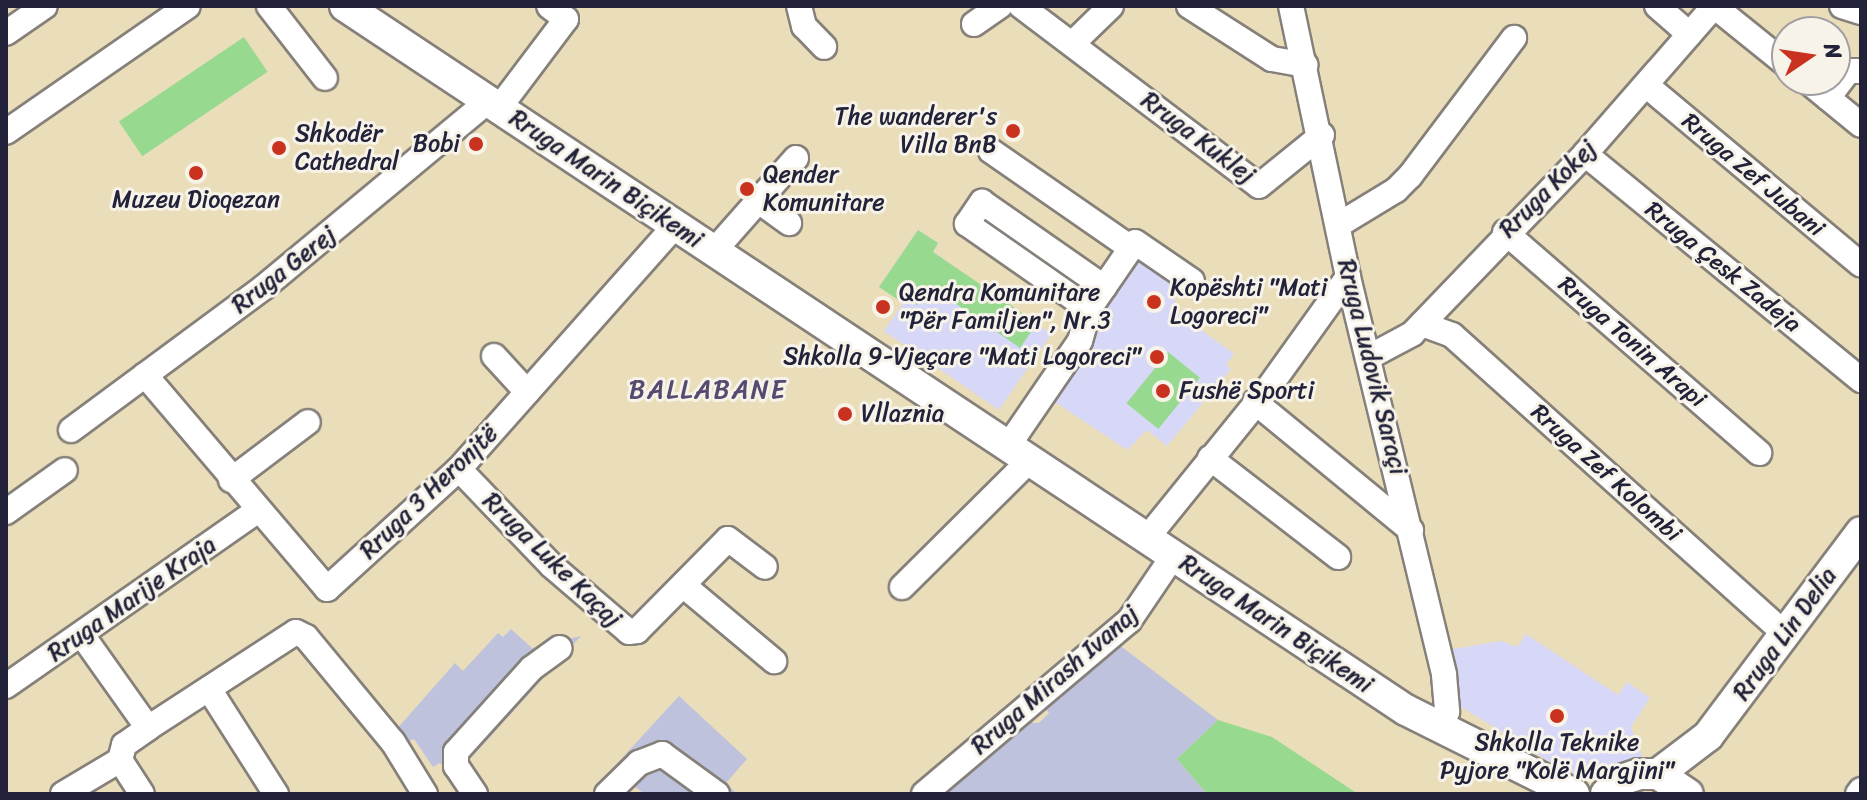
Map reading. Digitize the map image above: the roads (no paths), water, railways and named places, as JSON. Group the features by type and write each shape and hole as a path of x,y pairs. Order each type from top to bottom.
{"main road":[{"name":"Rruga Marin Biçikemi","path":"345,6 1406,710 1563,792"},
{"name":"Rruga Lin Delia","path":"1658,774 1708,736 1859,537"},
{"name":"Rruga Lin Delia","path":"1688,793 1708,736"},
{"path":"1603,793 1630,777 1658,774 1688,793"}],"street":[{"path":"6,33 45,6"},
{"path":"6,132 188,6"},
{"path":"269,6 325,78"},
{"name":"Rruga Marin Biçikemi","path":"494,105 566,19 549,6"},
{"path":"799,6 804,26 824,47"},
{"path":"974,24 1000,6"},
{"name":"Rruga Kuklej","path":"1021,6 1259,186 1322,135"},
{"path":"1073,43 1111,6"},
{"path":"1189,6 1272,59 1305,65"},
{"name":"Rruga Ludovik Saraçi","path":"1291,6 1322,135 1348,277 1444,675 1447,712 1440,727"},
{"path":"1657,6 1689,34"},
{"path":"1714,6 1771,52"},
{"name":"Rruga Kokej","path":"1369,357 1396,346 1422,324 1505,232 1585,154 1714,6"},
{"path":"1842,6 1861,12"},
{"path":"1340,224 1396,190 1410,176 1514,38"},
{"path":"1828,98 1848,71 1861,71"},
{"name":"Rruga Zef Jubani","path":"1646,85 1861,265"},
{"path":"1826,96 1861,125"},
{"name":"Rruga Gerej","path":"71,430 494,105"},
{"path":"991,151 1131,248"},
{"name":"Rruga Çesk Zadeja","path":"1585,154 1861,380"},
{"name":"Rruga Marin Biçikemi","path":"714,251 796,158"},
{"path":"760,202 789,223"},
{"path":"1089,309 967,224 982,202 1104,287"},
{"name":"Rruga 3 Heronjtë","path":"258,510 327,589 459,469 676,225"},
{"name":"Rruga Tonin Arapi","path":"1505,232 1759,453"},
{"path":"902,587 1019,453 1080,341 1089,309 1135,242 1192,281"},
{"path":"1147,538 1255,402 1348,277"},
{"name":"Rruga Zef Kolombi","path":"1422,324 1452,335 1784,633"},
{"path":"494,356 527,392"},
{"path":"145,375 258,510"},
{"path":"1255,402 1411,530"},
{"path":"231,480 308,422"},
{"path":"1210,458 1338,557"},
{"name":"Rruga Luke Kaçaj","path":"459,469 552,566 626,631 637,631 728,539 765,567"},
{"path":"6,512 65,470"},
{"name":"Rruga Marije Kraja","path":"6,686 258,510"},
{"name":"Rruga Mirash Ivanaj","path":"924,794 1129,621 1173,556"},
{"path":"683,585 774,661"},
{"path":"63,794 120,760 124,745 148,728 300,633 393,742 425,794"},
{"path":"82,635 148,728"},
{"path":"475,794 456,766 456,752 532,668 560,648"},
{"path":"209,689 276,794"},
{"path":"607,794 639,763 662,754 717,794"},
{"path":"120,760 142,794"}],"place":[{"name":"The wanderer's Villa BnB","path":"1013,131"},
{"name":"Bobi","path":"476,144"},
{"name":"Shkodër Cathedral","path":"279,148"},
{"name":"Muzeu Dioqezan","path":"196,173"},
{"name":"Qender Komunitare","path":"747,189"},
{"name":"Kopështi \"Mati Logoreci\"","path":"1154,302"},
{"name":"Qendra Komunitare \"Për Familjen\", Nr.3","path":"883,307"},
{"name":"Shkolla 9-Vjeçare \"Mati Logoreci\"","path":"1157,357"},
{"name":"Fushë Sporti","path":"1163,391"},
{"name":"Vllaznia","path":"845,414"},
{"name":"Shkolla Teknike Pyjore \"Kolë Margjini\"","path":"1557,716"}],"district":[{"name":"BALLABANE","path":"708,390"}]}
